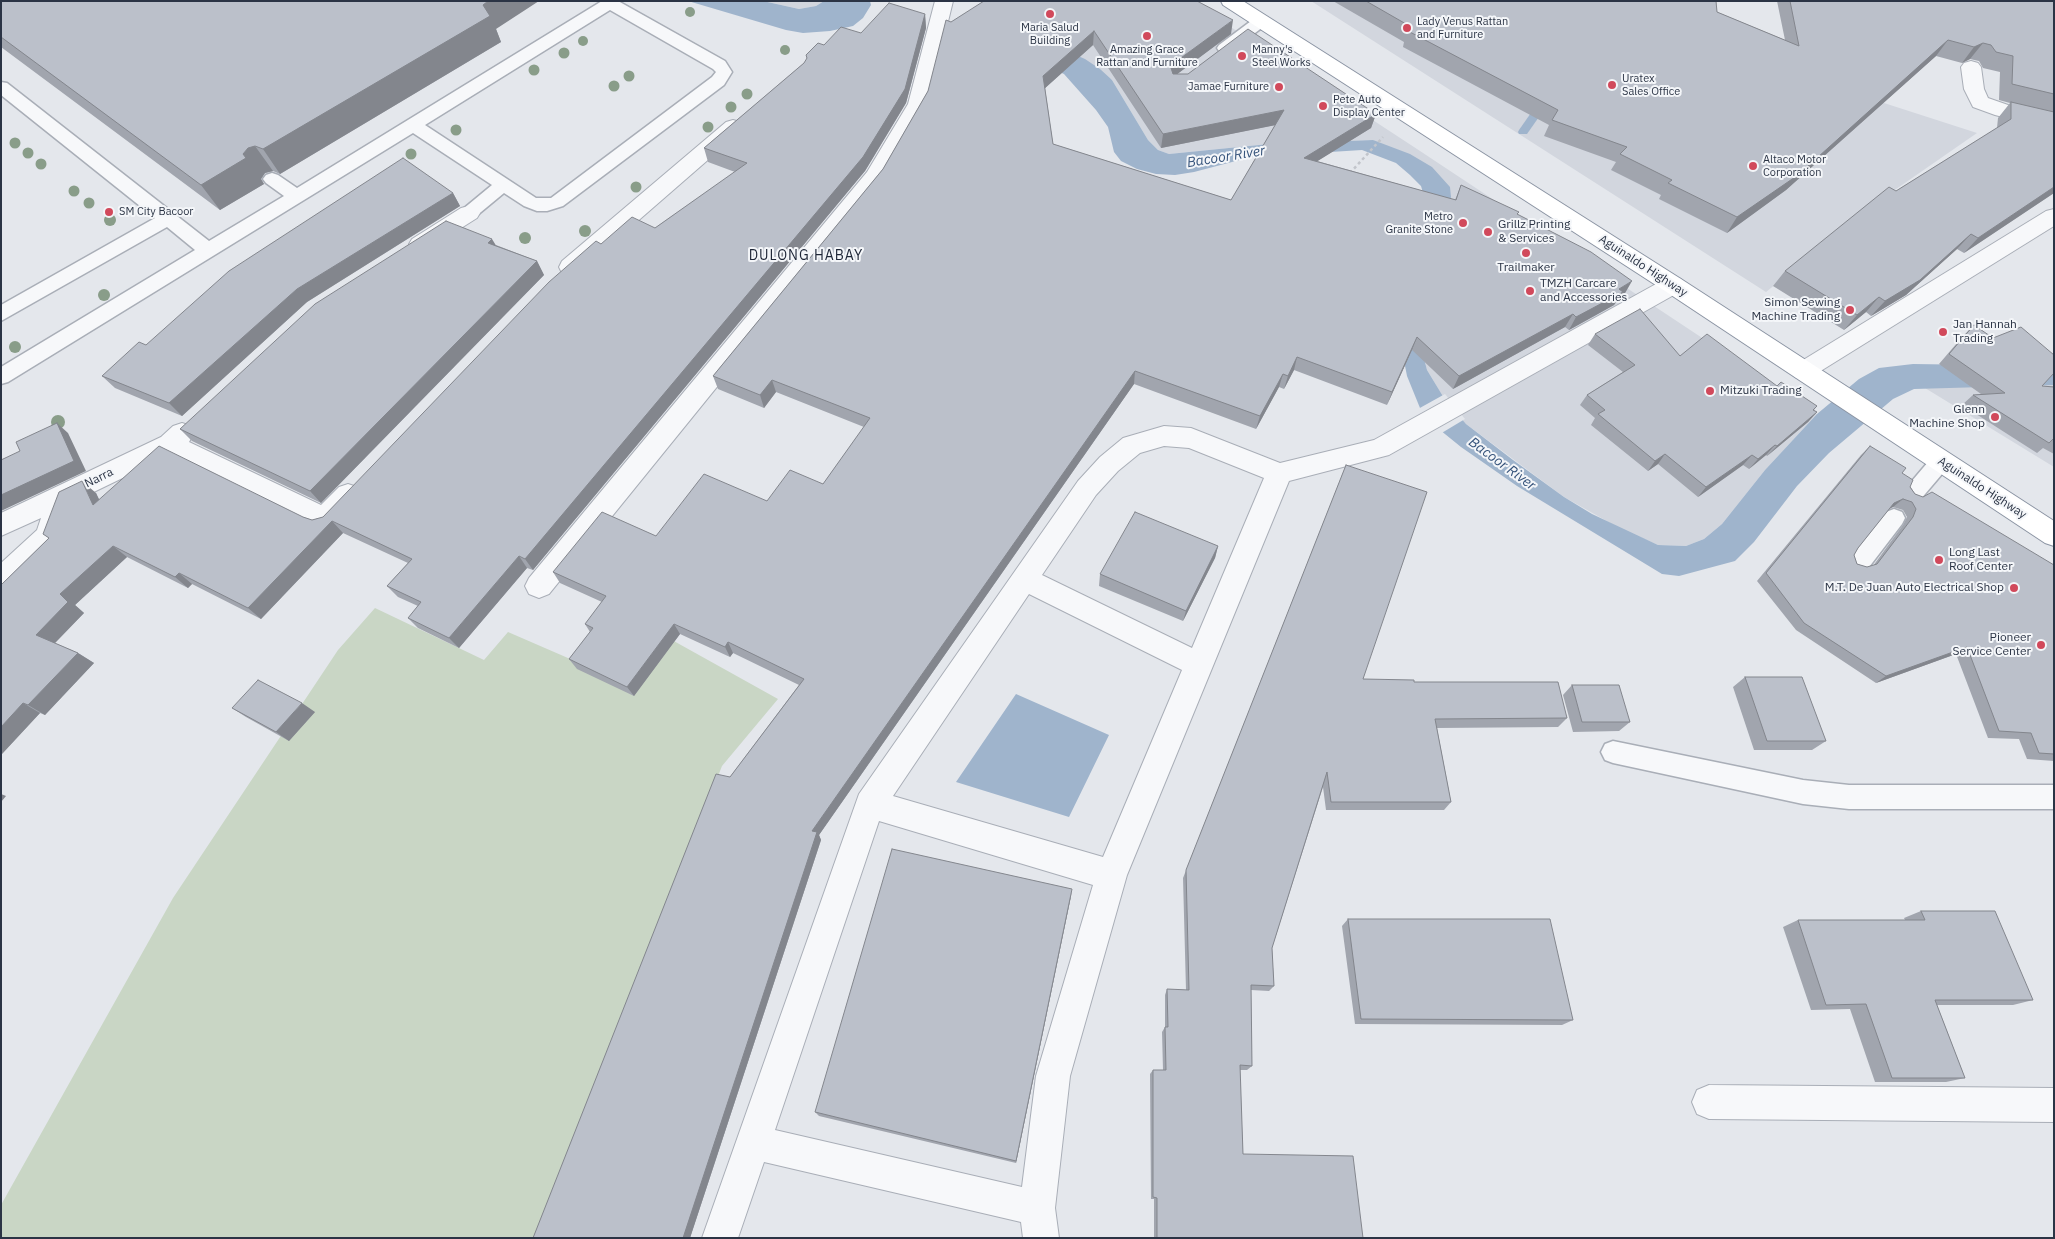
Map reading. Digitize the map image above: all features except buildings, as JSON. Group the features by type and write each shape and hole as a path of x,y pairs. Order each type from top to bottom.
{"highway":[{"name":"Aguinaldo Highway","path":"1230,1 1672,285 2054,535"}],"street":[{"path":"539,586 875,177 910,122 918,104 944,1"},
{"path":"1971,67 1974,90 1980,102 2002,110 2054,123"},
{"path":"553,282 746,116"},
{"path":"405,254 469,213"},
{"path":"1803,371 2054,216"},
{"path":"720,1238 870,804 1087,488 1108,464 1132,445 1164,436 1191,438 1279,473 1380,448 1672,285"},
{"name":"Narra","path":"1,525 170,444 199,417"},
{"path":"170,444 324,519 364,477"},
{"path":"752,1142 1039,1223 1053,1076 1111,875 1279,473"},
{"path":"1,580 48,536 61,496"},
{"path":"1024,579 1199,665"},
{"path":"870,804 1111,875"},
{"path":"1708,1102 2054,1105"}],"lane":[{"path":"1,376 413,125 610,2 719,65 724,72 723,77 557,202 547,205 537,205 413,125"},
{"path":"1214,56 1261,21"},
{"path":"1,88 208,250"},
{"path":"272,179 296,196"},
{"path":"469,213 504,184"},
{"path":"1,314 169,218"},
{"path":"1913,494 1941,461"},
{"path":"1858,564 1894,518"},
{"path":"1613,752 1803,792 1850,797 2054,797"}],"path":[{"path":"1346,178 1385,136"}],"shaded area":[{"path":"763,1 824,1 816,6 799,9"},
{"path":"1191,1 1817,414 1765,470 1722,524 1704,539 1686,546 1658,545 1621,529 1564,497 1466,424 1444,398 1427,370 1420,343 1449,210 1373,140 1269,144 1169,154 1158,150 1148,140 1112,80 1055,46"},
{"path":"1311,1 1632,1 1789,62 1884,103 1977,133 1876,203 1766,292"},
{"path":"1988,385 2054,385 2054,467 1925,388"}],"green space":[{"path":"375,608 484,660 508,632 621,681 663,635 778,699 722,766 536,1238 1,1238 1,1205 173,898 338,650"}],"water":[{"path":"688,1 763,1 799,9 816,6 824,1 870,1 871,5 863,18 853,26 830,31 803,33 786,30"},
{"name":"Bacoor River","path":"984,1 1001,1 1055,46 1085,59 1100,69 1112,80 1148,140 1158,150 1169,154 1269,144 1373,140 1410,154 1432,167 1450,187 1451,197 1420,343 1427,370 1444,398 1466,424 1513,460 1564,497 1592,514 1658,545 1686,546 1704,539 1722,524 1765,470 1817,414 1859,379 1879,368 1913,364 2054,366 2054,385 1914,389 1893,399 1829,453 1797,486 1754,542 1735,561 1679,576 1662,574 1517,486 1461,447 1440,430 1420,408 1407,376 1400,340 1424,196 1421,186 1396,163 1362,150 1251,157 1175,175 1156,174 1137,169 1121,161 1114,152 1108,127 1096,110 1064,74 990,41"},
{"path":"1016,694 1109,735 1069,817 956,782"}],"pier":[{"path":"1445,394 1465,419 1440,434 1418,409"}],"waterway":[{"path":"1523,132 1544,102"}],"place":[{"name":"Maria Salud Building","path":"1050,14"},
{"name":"Lady Venus Rattan and Furniture","path":"1407,28"},
{"name":"Amazing Grace Rattan and Furniture","path":"1147,36"},
{"name":"Manny's Steel Works","path":"1242,56"},
{"name":"Uratex Sales Office","path":"1612,85"},
{"name":"Jamae Furniture","path":"1279,87"},
{"name":"Pete Auto Display Center","path":"1323,106"},
{"name":"Altaco Motor Corporation","path":"1753,166"},
{"name":"SM City Bacoor","path":"109,212"},
{"name":"Metro Granite Stone","path":"1463,223"},
{"name":"Grillz Printing & Services","path":"1488,232"},
{"name":"Trailmaker","path":"1526,253"},
{"name":"TMZH Carcare and Accessories","path":"1530,291"},
{"name":"Simon Sewing Machine Trading","path":"1850,310"},
{"name":"Jan Hannah Trading","path":"1943,332"},
{"name":"Mitzuki Trading","path":"1710,391"},
{"name":"Glenn Machine Shop","path":"1995,417"},
{"name":"Long Last Roof Center","path":"1939,560"},
{"name":"M.T. De Juan Auto Electrical Shop","path":"2014,588"},
{"name":"Pioneer Service Center","path":"2041,645"}],"district":[{"name":"DULONG HABAY","path":"806,256"}]}
